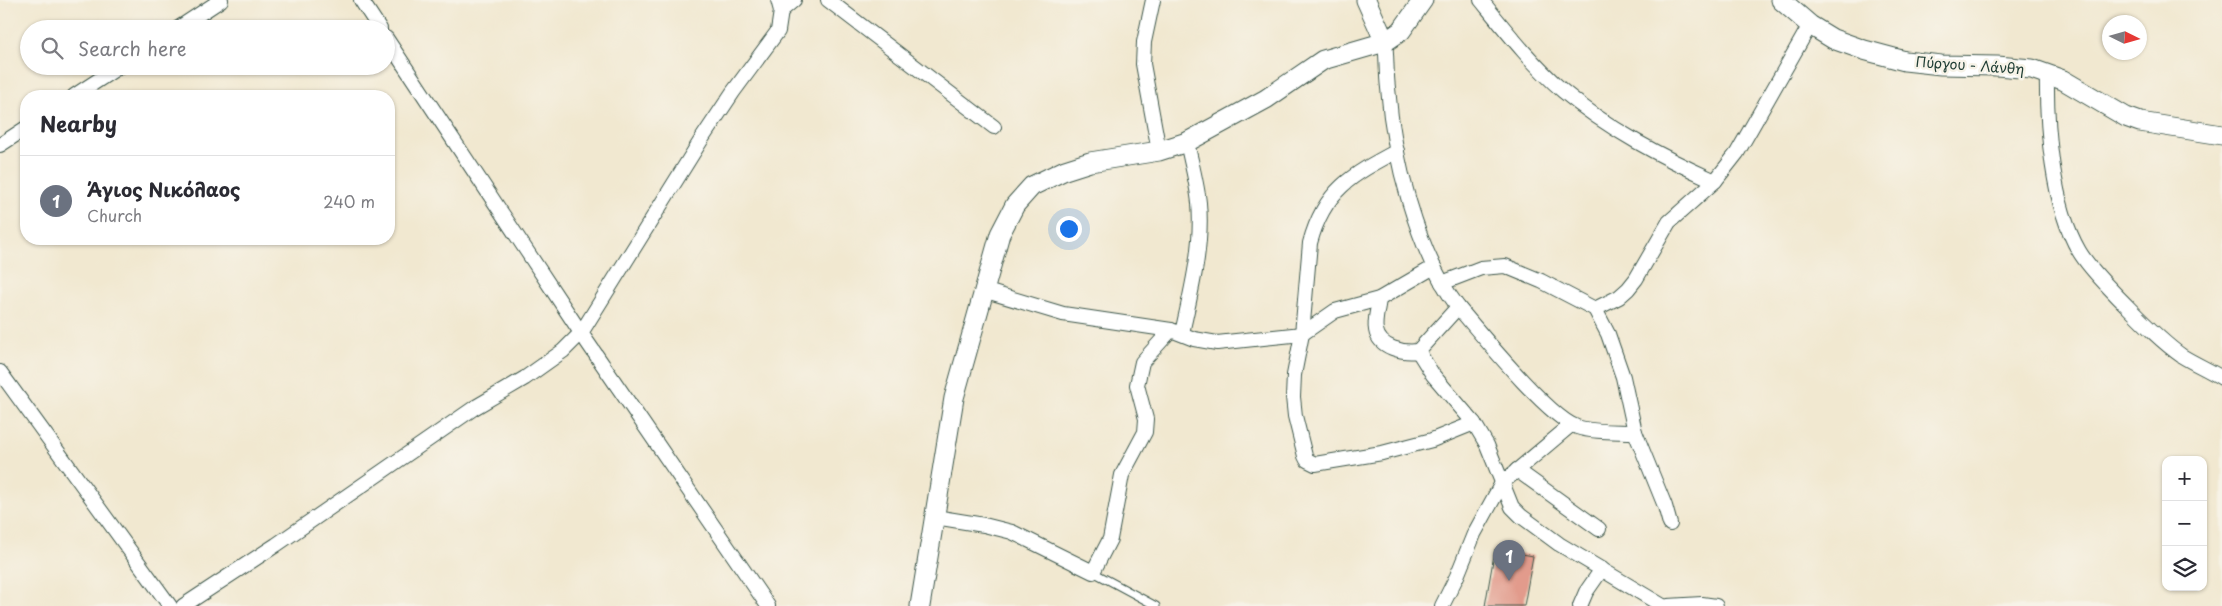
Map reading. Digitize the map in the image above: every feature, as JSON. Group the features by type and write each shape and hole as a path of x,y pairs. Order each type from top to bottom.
{"street":[{"path":"191,20 221,0"},
{"path":"361,0 374,20"},
{"path":"182,606 284,540 474,408 525,378 562,351 581,333 732,92 778,31 780,5 794,0"},
{"path":"828,0 994,127"},
{"path":"1153,0 1144,42 1143,64 1159,150"},
{"path":"1366,0 1385,42 1388,88 1397,151 1416,223 1445,290 1542,400 1571,425 1586,429 1635,432"},
{"path":"920,606 954,398 1000,234 1015,206 1032,186 1065,170 1090,162 1159,150 1187,142 1266,99 1323,60 1385,42 1401,31 1423,0"},
{"path":"1481,0 1520,48 1564,92 1654,152 1715,181"},
{"name":"Πύργου - Λάνθη","path":"1781,0 1810,25 1833,39 1864,50 1905,61 1959,67 2014,67 2047,73 2063,80 2126,117 2140,122 2222,134"},
{"path":"1595,309 1610,302 1628,289 1636,280 1670,222 1715,181 1737,153 1810,25"},
{"path":"395,52 581,333 768,606"},
{"path":"2047,73 2047,103 2052,162 2065,217 2079,252 2092,270 2144,324 2183,356 2222,378"},
{"path":"83,90 106,75"},
{"path":"0,145 20,132"},
{"path":"935,517 975,523 1012,532 1093,572 1110,539 1122,475 1126,464 1145,432 1146,419 1137,385 1140,368 1142,362 1177,332 1198,246 1199,202 1187,142"},
{"path":"1397,151 1354,174 1338,188 1320,215 1310,243 1302,334 1294,375 1293,397 1295,416 1305,456 1311,463 1315,464 1382,453 1432,440 1474,423"},
{"path":"1442,283 1481,268 1505,266 1541,281 1595,309 1608,334 1623,377 1635,432 1661,493 1670,524"},
{"path":"983,290 1063,314 1177,332 1194,339 1217,343 1302,334 1335,311 1379,299 1434,267"},
{"path":"1379,299 1376,320 1377,334 1397,351 1418,351 1458,307"},
{"path":"1418,351 1433,376 1474,423 1487,445 1512,507 1521,516 1560,544 1663,606"},
{"path":"0,372 170,606"},
{"path":"1443,606 1474,534 1502,483 1571,425"},
{"path":"1517,470 1599,529"},
{"path":"1580,606 1586,592 1602,569"},
{"path":"1668,606 1702,604 1716,606"}],"lane":[{"path":"1093,572 1156,606"}],"building":[{"path":"1495,549 1533,556 1524,606 1485,606"}],"place":[{"name":"Άγιος Νικόλαος","path":"1509,581"}]}
